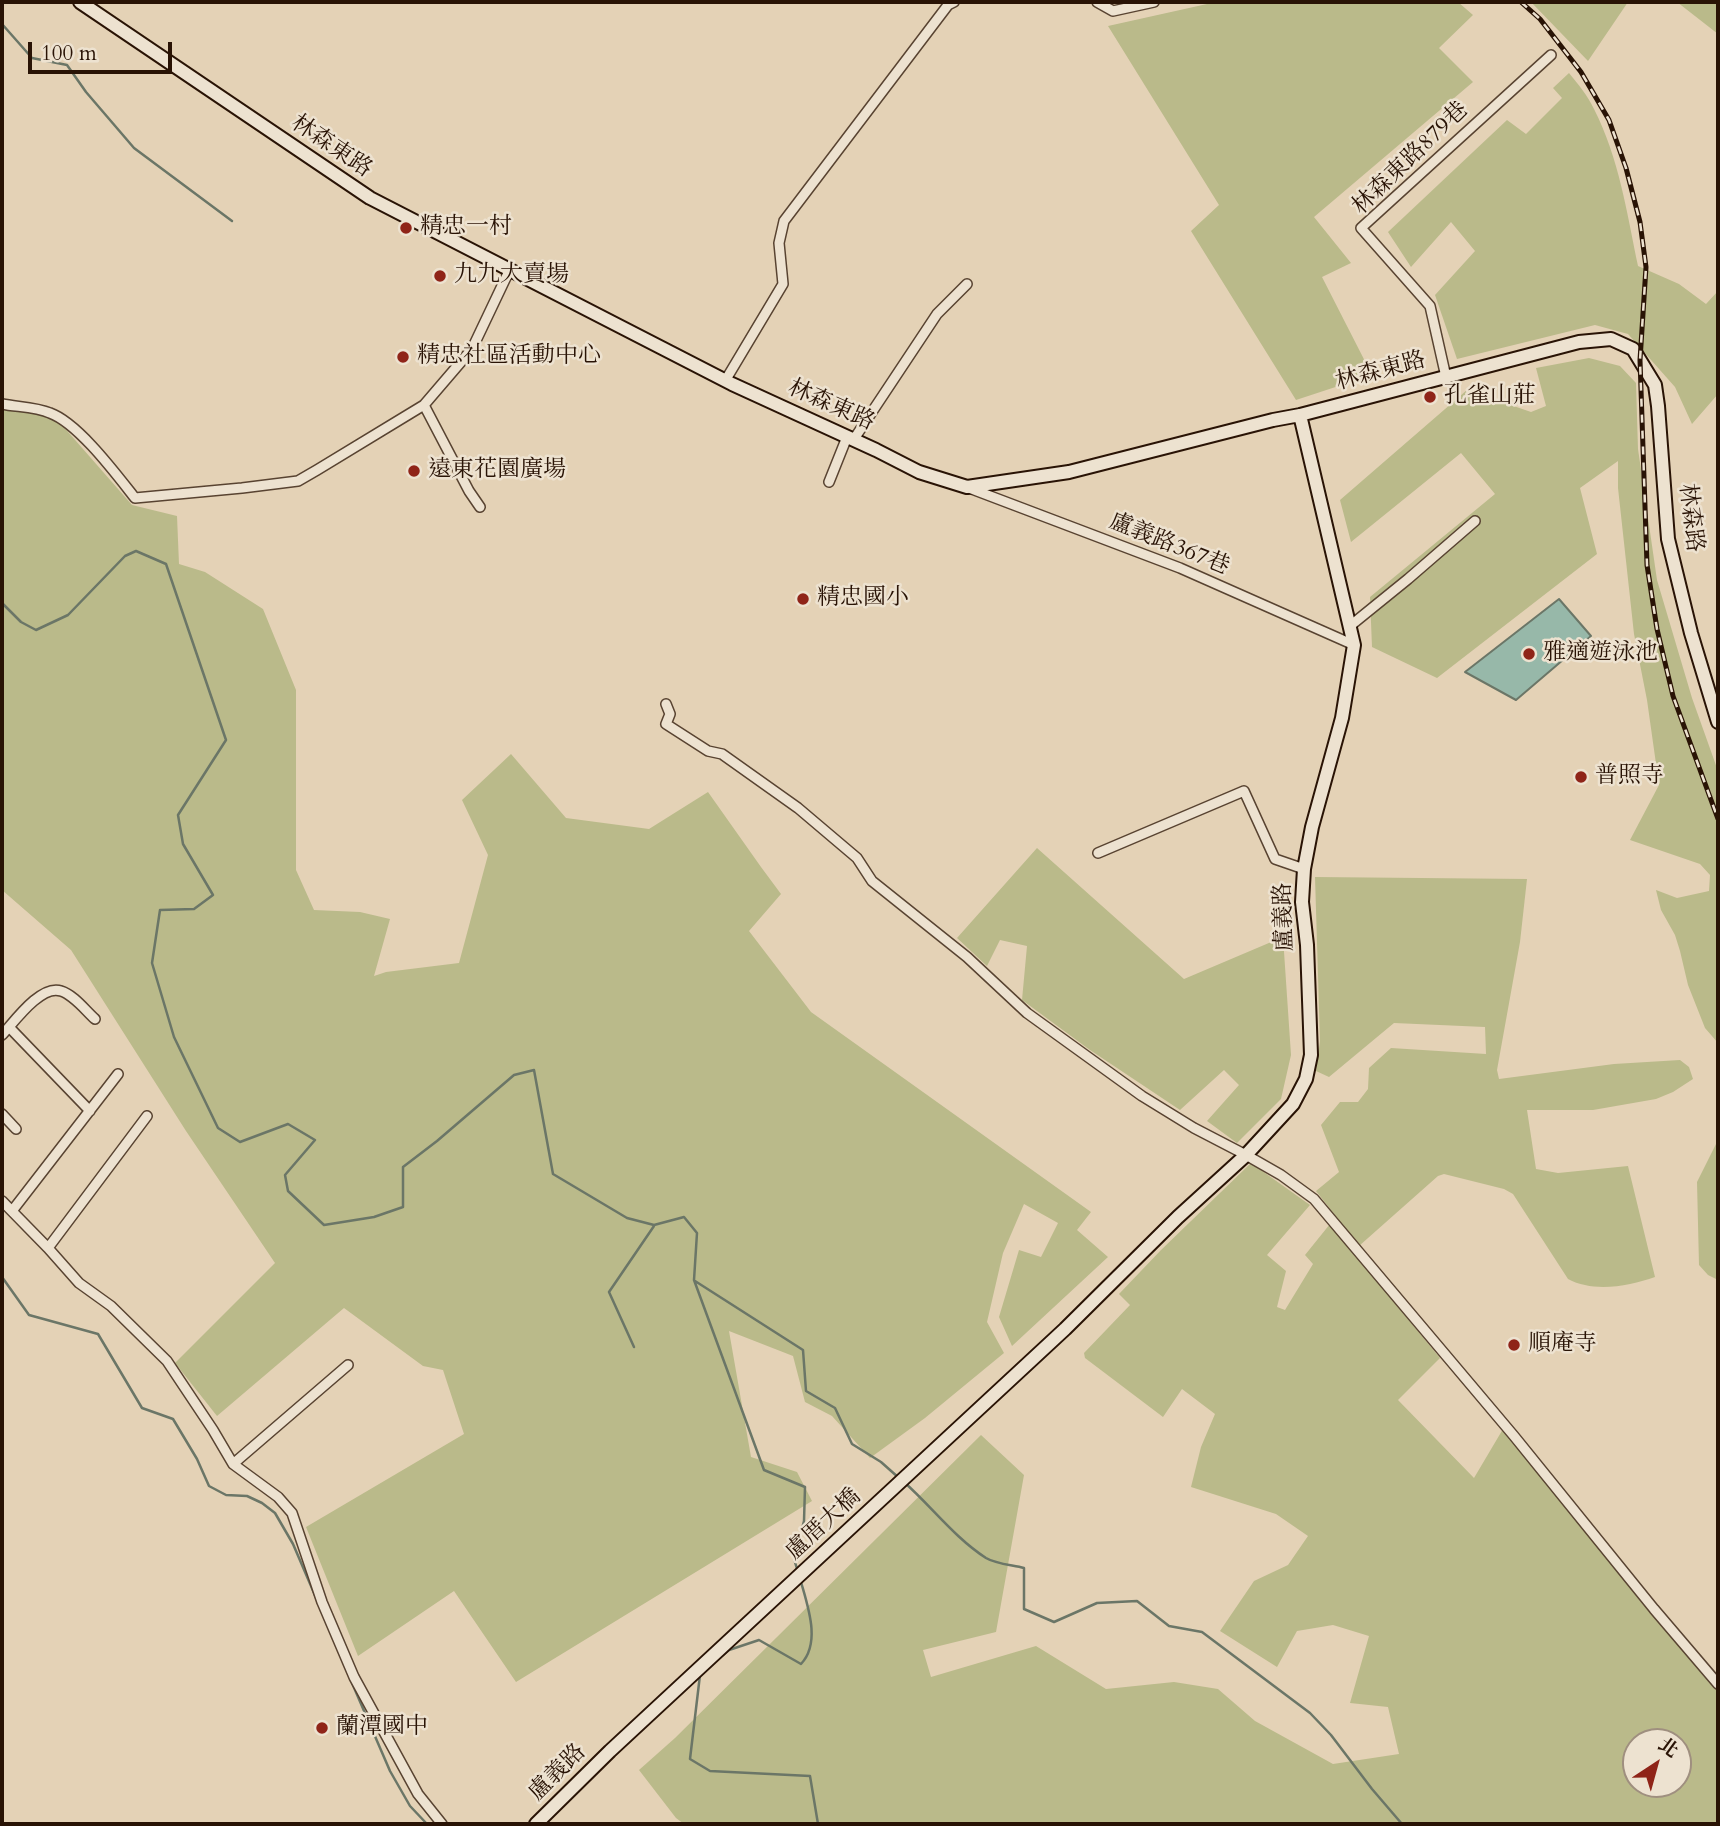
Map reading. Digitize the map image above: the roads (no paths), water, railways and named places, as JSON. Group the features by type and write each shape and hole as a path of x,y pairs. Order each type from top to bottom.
{"main road":[{"name":"林森東路","path":"80,2 370,198 725,381 919,472 967,487 1069,472 1579,342 1611,339 1633,349 1640,360"},
{"name":"林森路","path":"1640,360 1655,385 1668,539 1691,633 1718,722"},
{"name":"盧義路","path":"1065,1329 1178,1217 1246,1155 1293,1104 1306,1079 1311,1055 1307,945 1302,902 1304,869 1312,827 1342,718 1354,645 1300,415"},
{"name":"盧厝大橋","path":"610,1751 1065,1329"},
{"name":"盧義路","path":"536,1824 610,1751"}],"street":[{"path":"725,381 783,284 779,243 784,221 948,5 954,2"},
{"path":"1097,2 1113,11 1154,2"},
{"name":"林森東路879巷","path":"1446,377 1430,306 1361,228 1551,55"},
{"path":"2,404 50,413 69,424 109,465 135,498 298,481 424,405 472,349 510,270"},
{"path":"829,482 850,438 937,314 967,284"},
{"path":"424,405 480,507"},
{"name":"盧義路367巷","path":"967,487 1180,568 1354,645"},
{"path":"1350,626 1475,522"},
{"path":"666,704 670,714 666,724 708,751 722,754 798,808 857,858 872,881 967,957 1027,1013 1142,1096 1194,1128 1281,1175 1314,1199 1718,1684"},
{"path":"1098,853 1244,791 1275,859 1304,869"},
{"path":"2,1035 37,998 49,990 60,990 72,997 95,1019"},
{"path":"9,1027 90,1111"},
{"path":"12,1211 118,1074"},
{"path":"2,1114 16,1129"},
{"path":"48,1248 147,1116"},
{"path":"2,1200 79,1283 111,1306 167,1361 233,1464 278,1497 292,1513 322,1602 354,1677 418,1794 442,1824"},
{"path":"233,1464 348,1365"}],"waterway":[{"path":"2,24 32,58 67,65 86,92 134,148 232,221"},
{"path":"2,603 21,622 36,630 68,615 125,556 136,551 166,564 226,740 178,815 183,844 213,895 194,909 160,910 152,963 174,1037 218,1128 240,1142 288,1124 315,1140 285,1175 288,1191 324,1225 374,1217 403,1207 403,1167 514,1075 534,1070 553,1174 627,1218 654,1225 684,1217 697,1233 694,1280 764,1470 805,1487 804,1521 794,1559 798,1572"},
{"path":"634,1347 609,1292 654,1226"},
{"path":"2,1277 29,1315 98,1334 142,1408 173,1419 197,1459 209,1486 226,1495 247,1496 275,1513 293,1544 317,1600"},
{"path":"695,1281 803,1350 806,1391 835,1408 852,1444 881,1462 899,1478"},
{"path":"904,1482 954,1532 986,1558 1024,1568 1024,1609 1054,1622 1097,1603 1137,1601 1169,1626 1202,1632 1310,1713 1331,1735 1402,1824"},
{"path":"717,1660 729,1650 759,1640 801,1664 807,1655 812,1635 801,1582"},
{"path":"700,1675 690,1759 710,1771 810,1776 818,1824"},
{"path":"352,1683 390,1771 410,1806 427,1824"}],"railway":[{"path":"1521,2 1540,19 1581,72 1609,120 1626,168 1640,222 1646,267 1640,360 1647,565 1657,629 1673,696 1718,819"}],"place":[{"name":"精忠一村","path":"406,228"},
{"name":"九九大賣場","path":"440,276"},
{"name":"精忠社區活動中心","path":"403,357"},
{"name":"孔雀山莊","path":"1430,397"},
{"name":"遠東花園廣場","path":"414,471"},
{"name":"精忠國小","path":"803,599"},
{"name":"雅適遊泳池","path":"1529,654"},
{"name":"普照寺","path":"1581,777"},
{"name":"順庵寺","path":"1514,1345"},
{"name":"蘭潭國中","path":"322,1728"}]}
